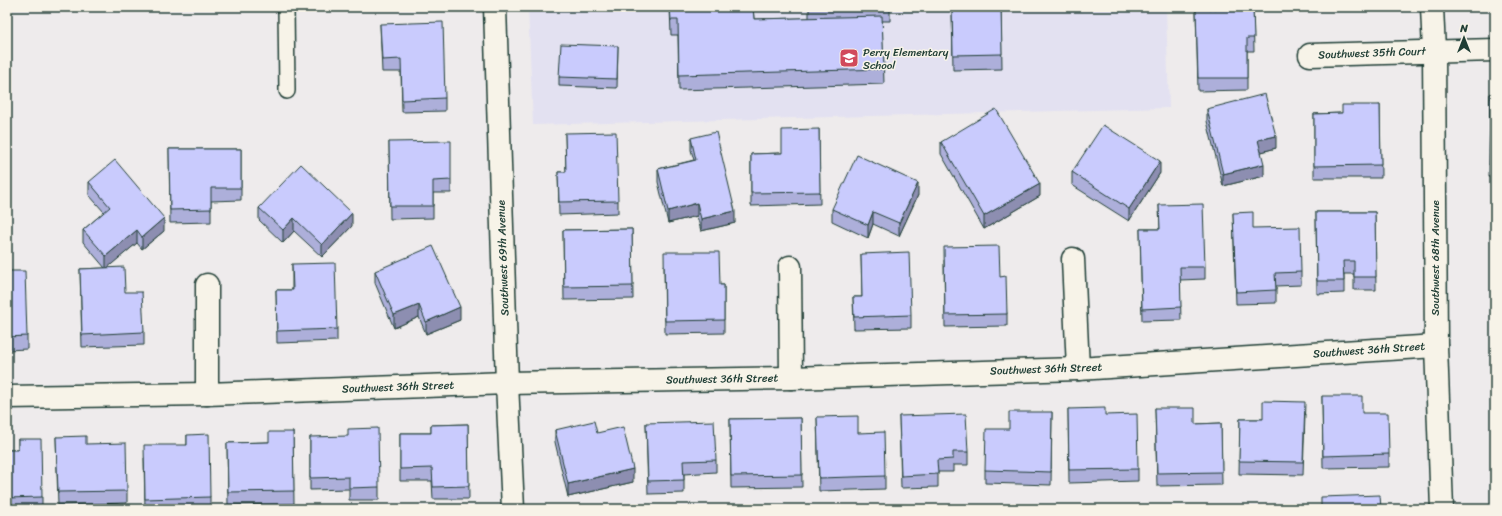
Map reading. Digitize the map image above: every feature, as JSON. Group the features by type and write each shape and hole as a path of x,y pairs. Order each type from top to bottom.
{"street":[{"name":"Southwest 69th Avenue","path":"495,7 507,383 513,509"},
{"name":"Southwest 68th Avenue","path":"1432,7 1434,51 1436,346 1442,509"},
{"name":"Southwest 35th Court","path":"1310,56 1495,50"},
{"path":"1073,259 1078,369"},
{"path":"790,266 791,378"},
{"path":"207,284 207,394"},
{"name":"Southwest 36th Street","path":"7,397 207,394 507,383 791,378 1078,369 1436,346"}],"lane":[{"path":"286,7 287,91"}],"shaded area":[{"name":"Perry Elementary School","path":"528,7 1166,7 1169,108 533,125"}],"building":[{"path":"670,7 753,7 754,19 882,16 884,69 679,75 678,20 671,20"},
{"path":"809,7 841,7 809,8"},
{"path":"952,7 1001,7 1002,54 953,55"},
{"path":"1196,9 1253,9 1254,38 1247,38 1247,78 1198,78"},
{"path":"443,22 445,98 402,100 401,59 382,60 380,24"},
{"path":"561,44 618,46 617,79 559,77"},
{"path":"1265,94 1276,136 1258,140 1264,164 1223,174 1207,109"},
{"path":"1490,94 1495,94 1495,165 1489,165"},
{"path":"1342,105 1380,105 1381,165 1314,166 1314,114 1342,113"},
{"path":"996,109 1040,184 984,216 941,142"},
{"path":"1103,125 1160,161 1129,209 1072,172"},
{"path":"819,129 820,192 751,193 751,154 782,153 782,130"},
{"path":"616,132 618,201 559,202 558,172 566,172 565,133"},
{"path":"716,132 735,211 701,219 697,203 668,211 658,169 696,160 691,138"},
{"path":"451,141 451,180 433,181 433,206 390,206 389,142"},
{"path":"169,149 241,149 241,188 211,188 211,209 170,210"},
{"path":"857,155 918,183 899,223 873,212 868,225 832,209"},
{"path":"115,160 164,218 142,237 137,230 106,256 83,230 110,207 89,182"},
{"path":"301,164 352,213 322,245 294,218 283,230 259,208"},
{"path":"1203,204 1205,267 1180,267 1181,307 1142,309 1140,229 1160,229 1159,205"},
{"path":"1253,212 1253,228 1300,227 1301,272 1275,273 1276,290 1236,292 1233,213"},
{"path":"1316,212 1375,212 1376,277 1354,277 1354,261 1343,261 1344,281 1317,281"},
{"path":"632,229 633,286 564,287 563,230"},
{"path":"433,246 460,307 426,322 419,305 394,315 375,271"},
{"path":"999,246 1000,277 1006,276 1007,314 945,315 944,247"},
{"path":"664,252 719,252 720,285 724,285 724,320 665,321"},
{"path":"909,252 911,315 854,317 853,297 862,297 861,254"},
{"path":"335,263 337,329 277,331 276,290 293,290 292,264"},
{"path":"124,267 125,292 142,292 144,332 82,335 80,269"},
{"path":"7,271 25,271 27,336 7,337"},
{"path":"1322,396 1362,396 1362,413 1388,413 1389,454 1323,456"},
{"path":"1263,401 1305,402 1303,462 1239,461 1240,419 1263,419"},
{"path":"1105,408 1105,415 1137,414 1138,469 1069,470 1068,409"},
{"path":"1155,408 1195,408 1195,424 1221,423 1222,472 1157,473"},
{"path":"1009,412 1052,412 1051,472 985,470 986,429 1009,429"},
{"path":"966,414 968,452 953,452 953,459 937,460 938,474 901,476 899,416"},
{"path":"858,416 858,433 884,432 885,476 819,478 817,417"},
{"path":"801,418 802,475 731,476 730,419"},
{"path":"594,421 597,433 623,427 633,469 568,484 555,430"},
{"path":"714,421 716,460 683,461 684,480 648,481 646,423"},
{"path":"468,424 469,486 433,487 432,468 400,469 400,433 431,433 431,425"},
{"path":"378,428 379,487 349,488 349,477 310,478 310,437 348,436 348,429"},
{"path":"269,432 293,432 294,491 228,492 227,443 269,442"},
{"path":"209,434 210,497 145,499 144,445 187,445 187,435"},
{"path":"86,436 86,444 126,443 127,491 58,492 56,437"},
{"path":"18,439 41,439 42,497 7,498 7,450 18,450"},
{"path":"1380,495 1381,509 1321,509 1321,497"}],"place":[{"name":"Perry Elementary School","path":"849,58"}]}
